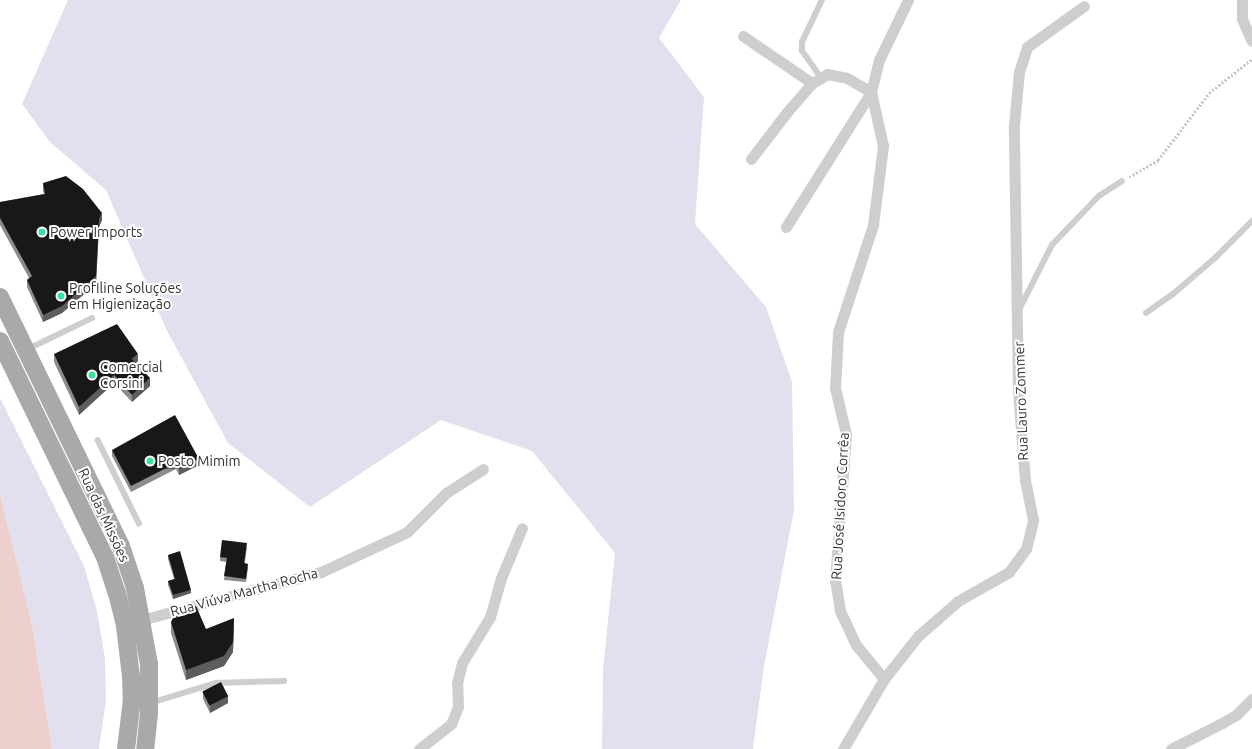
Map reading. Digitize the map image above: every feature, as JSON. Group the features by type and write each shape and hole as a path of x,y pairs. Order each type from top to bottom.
{"main road":[{"name":"Rua das Missões","path":"0,297 121,546 135,588 149,664 150,703 145,749"},
{"name":"Rua das Missões","path":"0,341 105,557 117,593 125,626 131,676 132,699 126,749"}],"street":[{"name":"Rua José Isidoro Corrêa","path":"884,680 856,645 840,611 835,582 846,434 835,388 838,332 873,225 883,146 870,92 878,60 908,0"},
{"path":"1242,0 1242,19 1252,41"},
{"name":"Rua Lauro Zommer","path":"843,749 884,680 918,636 958,601 1009,572 1026,549 1033,520 1025,480 1018,392 1014,125 1019,72 1027,47 1084,6"},
{"path":"743,36 816,80"},
{"path":"751,159 816,80 827,74 847,78 870,92 786,227"},
{"name":"Rua Viúva Martha Rocha","path":"142,620 321,572 407,532 446,493 484,469"},
{"path":"419,749 451,724 458,707 457,683 462,663 490,617 501,578 522,528"},
{"path":"1171,749 1236,715 1252,699"}],"lane":[{"path":"816,80 802,51 802,42 822,0"},
{"path":"1018,312 1052,245 1099,196 1122,181"},
{"path":"1146,313 1172,295 1215,258 1252,221"},
{"path":"26,350 92,318"},
{"path":"98,440 138,523"},
{"path":"150,703 216,683 284,681"}],"path":[{"path":"1122,181 1158,160 1209,93 1252,59"}],"shaded area":[{"path":"68,0 681,0 659,38 704,97 695,224 766,307 792,382 794,510 764,666 753,749 602,749 603,669 615,553 532,451 441,420 310,507 228,443 166,329 106,190 50,142 22,104"},
{"path":"0,398 84,566 97,611 105,659 106,700 99,749 52,749 33,629 0,494"},
{"path":"0,494 33,629 52,749 0,749"}],"building":[{"path":"66,176 83,189 102,213 99,220 96,276 62,306 43,315 27,280 32,276 0,218 0,202 45,194 43,183"},
{"name":"Comercial Corsini","path":"117,324 138,354 132,359 150,378 132,395 114,375 79,407 54,354"},
{"path":"175,415 199,459 179,469 176,463 131,486 112,450"},
{"path":"222,540 247,543 244,563 248,564 246,579 224,576 227,558 220,557"},
{"path":"180,551 191,590 173,595 168,581 175,579 168,555"},
{"path":"196,606 206,629 234,618 233,642 224,656 186,670 171,622 173,618"},
{"path":"221,682 228,696 210,706 202,692"}],"place":[{"name":"Power Imports","path":"42,232"},
{"name":"Profiline Soluções em Higienização","path":"61,296"},
{"name":"Comercial Corsini","path":"92,375"},
{"name":"Posto Mimim","path":"150,461"}]}
